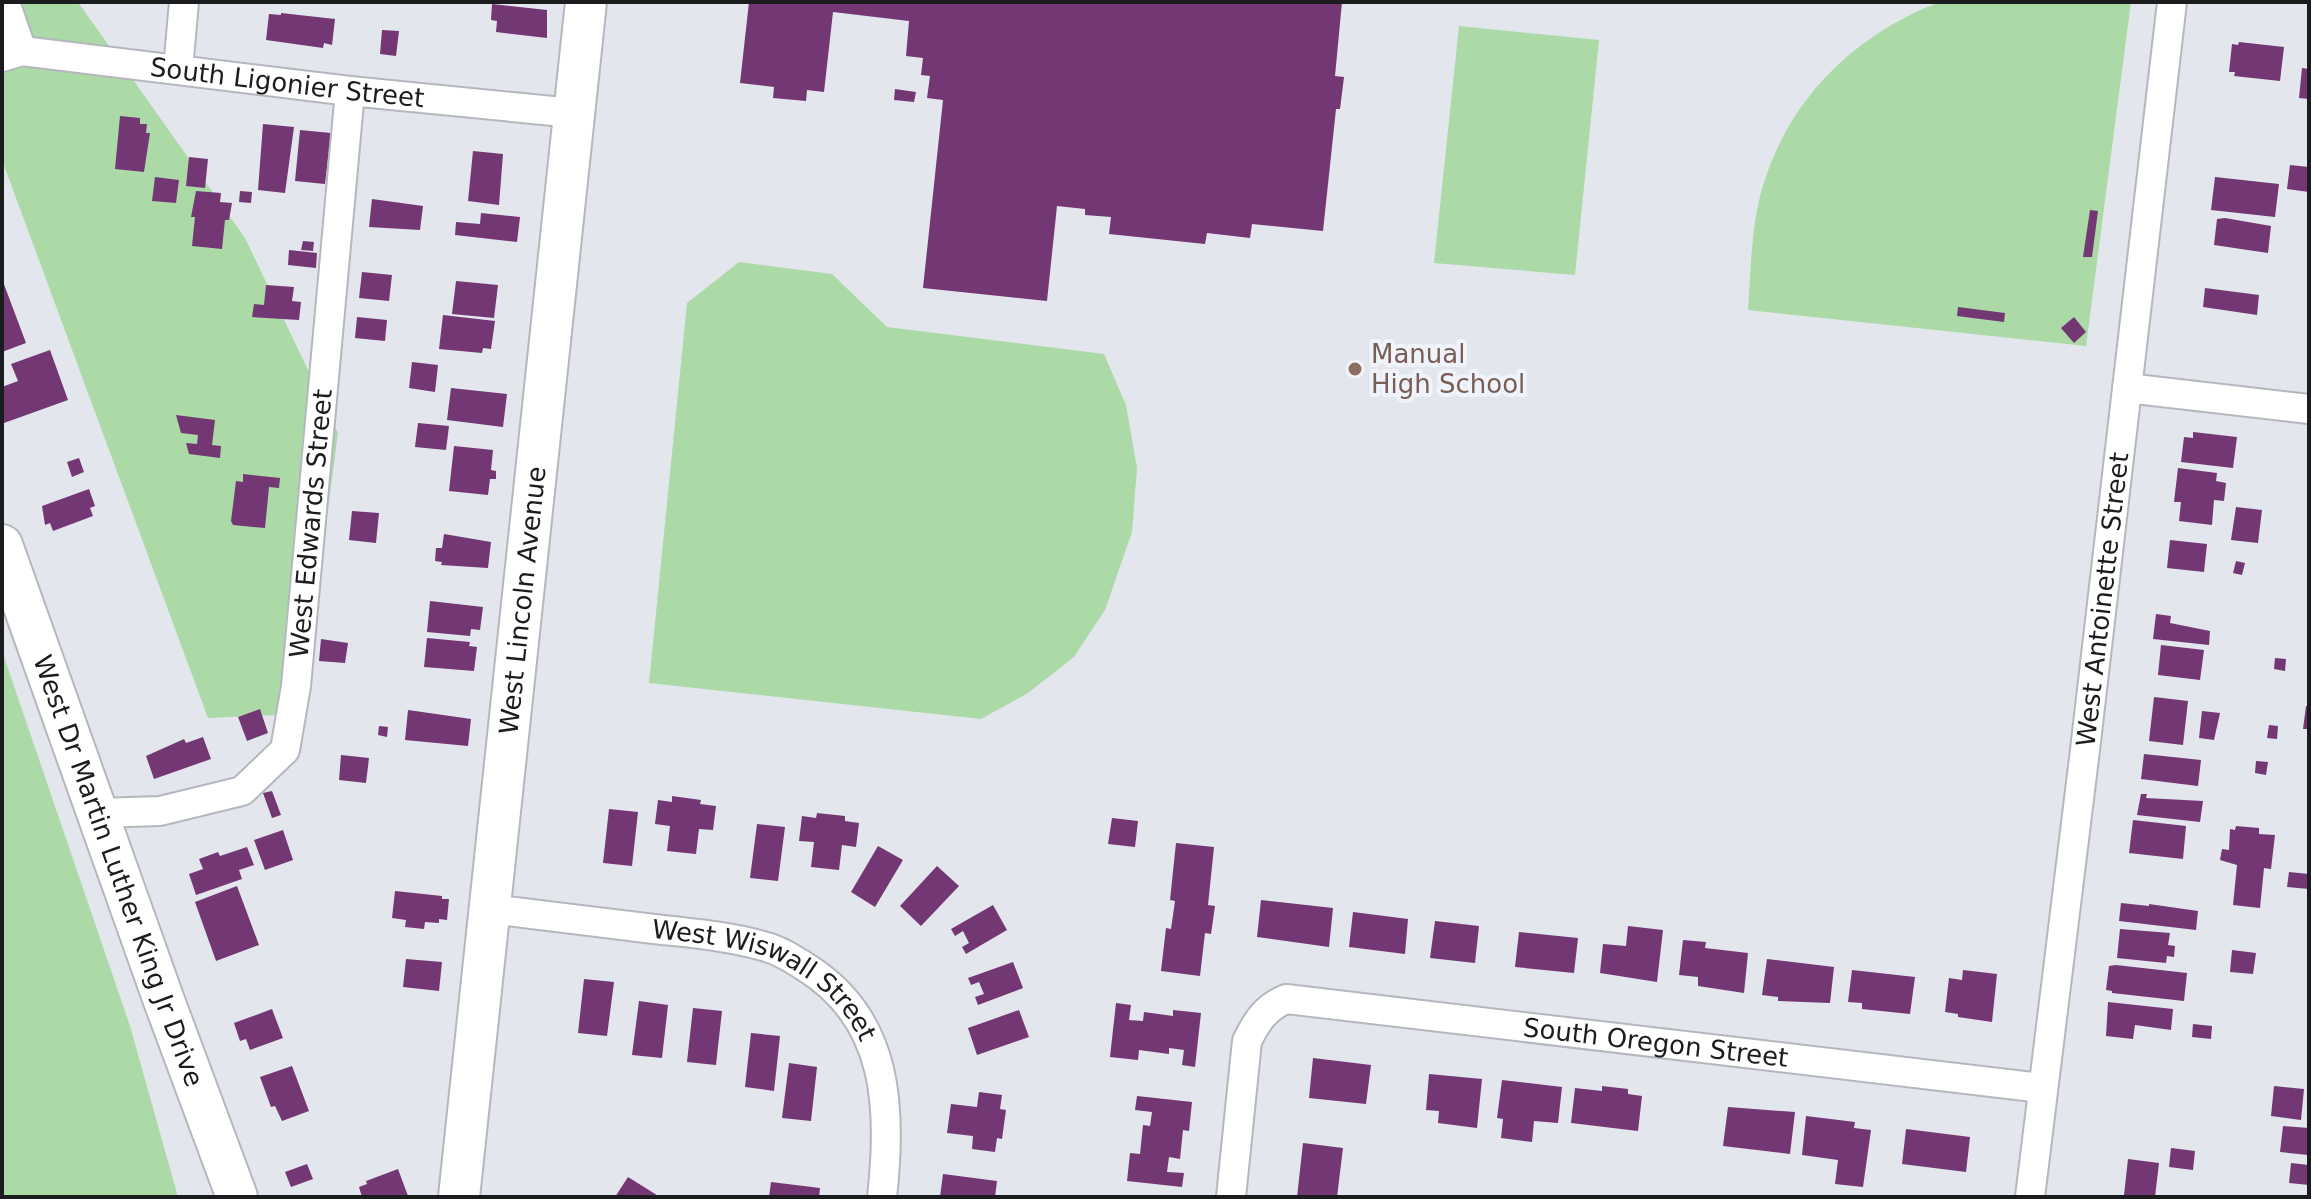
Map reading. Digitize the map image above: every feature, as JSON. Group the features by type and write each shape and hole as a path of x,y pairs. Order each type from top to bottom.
{"main road":[{"name":"West Lincoln Avenue","path":"459,1197 586,2"},
{"name":"West Dr Martin Luther King Jr Drive","path":"2,545 237,1197"}],"street":[{"path":"5,2 12,54"},
{"path":"178,69 184,2"},
{"name":"West Antoinette Street","path":"2030,1197 2172,2"},
{"name":"South Ligonier Street","path":"12,54 178,69 350,91 573,113"},
{"name":"West Edwards Street","path":"98,813 160,811 242,791 285,750 296,686 350,91"},
{"path":"2127,388 2309,409"},
{"name":"West Wiswall Street","path":"490,909 698,934 752,944 786,955 821,977 855,1011 877,1060 886,1108 886,1163 882,1197"},
{"name":"South Oregon Street","path":"1231,1197 1247,1041 1256,1022 1270,1006 1286,999 2042,1088"}],"green space":[{"path":"2,2 78,2 245,238 338,433 301,714 208,718 2,160"},
{"path":"1940,2 2131,2 2086,346 1748,310 1758,203 1774,156 1789,126 1807,99 1853,52 1880,32"},
{"path":"1459,26 1599,40 1575,275 1434,263"},
{"path":"739,262 832,274 887,327 1104,354 1126,405 1137,468 1132,532 1105,610 1074,657 1028,693 981,719 649,683 687,303"},
{"path":"2,651 130,1026 178,1197 2,1197"}],"building":[{"path":"749,2 1342,2 1335,76 1344,77 1340,109 1336,109 1323,231 1252,224 1250,238 1207,233 1205,244 1109,234 1111,217 1085,215 1085,209 1057,206 1047,301 923,288 943,100 927,98 930,76 921,75 923,58 906,56 909,21 833,12 824,92 807,90 806,101 773,98 774,87 740,83"},
{"path":"492,4 547,10 547,38 496,32 497,21 491,20"},
{"path":"269,14 335,19 332,45 324,43 323,48 266,40"},
{"path":"382,30 399,31 396,56 380,54"},
{"path":"2239,42 2284,47 2280,81 2234,76 2235,72 2229,72 2232,44 2238,45"},
{"path":"2302,68 2309,69 2309,99 2299,98"},
{"path":"895,89 916,92 914,102 894,100"},
{"path":"120,116 140,118 140,124 147,124 146,133 150,133 144,172 115,169"},
{"path":"263,124 294,127 285,193 258,190"},
{"path":"300,130 331,133 325,184 295,181"},
{"path":"473,151 503,154 499,205 468,201"},
{"path":"189,157 208,159 205,188 186,186"},
{"path":"2290,165 2309,167 2309,192 2287,189"},
{"path":"155,177 179,180 176,203 152,201"},
{"path":"2215,177 2279,184 2275,217 2211,210"},
{"path":"196,191 221,193 220,202 232,203 229,220 225,220 222,249 192,246 195,217 191,217"},
{"path":"240,191 252,192 251,203 239,202"},
{"path":"372,199 423,206 420,230 369,227"},
{"path":"2090,210 2098,211 2092,257 2083,257"},
{"path":"481,213 520,217 517,242 455,235 456,222 480,224"},
{"path":"2217,219 2271,226 2268,253 2214,245"},
{"path":"303,241 314,242 313,251 301,250"},
{"path":"289,250 317,253 316,268 288,265"},
{"path":"362,272 392,275 389,301 359,298"},
{"path":"2,279 26,343 2,352"},
{"path":"456,281 498,285 494,318 452,314"},
{"path":"266,285 294,287 292,301 301,302 299,320 252,317 254,304 264,305"},
{"path":"2205,288 2259,295 2257,315 2203,307"},
{"path":"1958,307 2005,313 2004,322 1957,316"},
{"path":"443,315 495,321 491,349 483,348 482,353 439,349"},
{"path":"357,317 387,320 385,341 355,338"},
{"path":"2074,317 2086,332 2074,343 2061,328"},
{"path":"50,350 68,400 4,423 2,387 18,381 11,364"},
{"path":"412,362 438,365 435,392 409,388"},
{"path":"451,388 507,394 503,427 447,420"},
{"path":"176,415 215,420 212,445 221,446 220,458 189,454 186,443 197,444 198,435 181,433"},
{"path":"418,423 449,426 446,450 415,447"},
{"path":"2193,432 2237,437 2233,468 2181,462 2184,437 2193,438"},
{"path":"454,446 493,450 491,470 496,471 496,479 490,479 488,495 449,491"},
{"path":"79,458 84,472 72,477 67,462"},
{"path":"2178,468 2217,473 2216,481 2226,483 2224,501 2214,500 2212,525 2179,521 2181,502 2174,502"},
{"path":"243,474 280,478 279,488 269,487 265,528 233,525 231,521 236,481 243,482"},
{"path":"89,489 95,506 90,508 93,516 53,531 50,523 45,525 42,506"},
{"path":"2236,507 2262,510 2258,543 2231,540"},
{"path":"352,511 379,513 376,543 349,540"},
{"path":"444,534 491,542 488,568 441,565 442,562 435,561 436,548 442,548"},
{"path":"2170,540 2207,544 2204,572 2167,568"},
{"path":"2236,561 2245,563 2242,575 2233,573"},
{"path":"430,601 483,607 480,630 471,629 470,636 427,632"},
{"path":"2156,614 2171,616 2170,623 2210,631 2209,645 2153,639"},
{"path":"427,638 470,642 469,646 477,647 474,671 424,667"},
{"path":"321,639 348,643 345,663 319,661"},
{"path":"2161,645 2204,650 2200,680 2158,675"},
{"path":"2275,658 2286,659 2285,671 2274,669"},
{"path":"2154,697 2188,701 2183,745 2149,741"},
{"path":"2306,706 2309,706 2309,729 2303,729"},
{"path":"260,709 268,733 247,741 238,717"},
{"path":"408,710 471,719 468,746 405,740"},
{"path":"2202,711 2220,713 2214,740 2199,738"},
{"path":"2269,725 2278,726 2277,739 2267,738"},
{"path":"379,726 388,727 387,737 378,735"},
{"path":"203,737 211,759 154,779 146,756 184,739 186,743"},
{"path":"2144,754 2201,760 2198,786 2141,779"},
{"path":"341,755 369,758 366,783 339,780"},
{"path":"2256,761 2268,762 2266,775 2255,773"},
{"path":"272,791 281,815 272,818 263,793"},
{"path":"2141,794 2147,794 2146,798 2203,801 2200,822 2137,815"},
{"path":"672,796 701,800 700,804 716,806 713,830 699,829 696,854 667,851 670,826 655,824 658,800 672,802"},
{"path":"609,809 638,812 632,866 603,863"},
{"path":"817,813 845,816 845,821 859,823 856,847 842,845 839,870 811,867 814,842 799,841 802,816 816,818"},
{"path":"1112,818 1138,821 1135,847 1108,844"},
{"path":"2133,820 2186,826 2183,859 2129,853"},
{"path":"757,824 785,827 778,881 750,878"},
{"path":"2236,826 2259,828 2259,834 2275,835 2271,869 2264,868 2260,908 2233,905 2237,865 2220,860 2222,849 2229,850 2230,829 2235,830"},
{"path":"283,830 293,860 265,870 254,840"},
{"path":"1176,843 1214,847 1208,905 1215,906 1211,934 1205,933 1200,976 1161,971 1166,928 1171,929 1175,901 1170,900"},
{"path":"878,846 903,860 875,907 851,892"},
{"path":"247,847 254,865 239,870 242,879 196,895 189,874 203,869 199,859"},
{"path":"937,866 959,886 921,926 900,906"},
{"path":"2289,872 2309,874 2309,889 2287,887"},
{"path":"237,886 259,945 216,961 195,902"},
{"path":"395,891 449,899 447,920 425,922 424,929 405,927 406,920 392,918"},
{"path":"1261,900 1333,908 1329,947 1257,937"},
{"path":"2121,903 2198,911 2196,930 2119,921"},
{"path":"993,905 1007,930 966,954 962,947 969,943 963,931 955,936 951,929"},
{"path":"1353,912 1408,919 1405,954 1349,947"},
{"path":"1435,921 1479,926 1475,963 1430,958"},
{"path":"1628,926 1663,930 1657,982 1600,973 1603,944 1626,946"},
{"path":"2120,929 2170,933 2168,945 2175,946 2174,957 2167,956 2166,963 2117,958"},
{"path":"1519,932 1578,938 1574,973 1515,967"},
{"path":"1683,940 1706,942 1705,948 1748,953 1744,993 1698,986 1698,977 1679,975"},
{"path":"2232,950 2256,953 2253,974 2230,972"},
{"path":"406,959 442,962 439,991 403,987"},
{"path":"1767,959 1834,967 1830,1003 1778,1001 1778,997 1762,995"},
{"path":"1013,962 1023,988 978,1005 975,997 984,994 979,982 971,985 968,978"},
{"path":"2109,966 2187,973 2184,1001 2106,990"},
{"path":"1852,970 1915,977 1910,1014 1862,1009 1862,1003 1848,1002"},
{"path":"1963,970 1997,974 1992,1022 1945,1012 1949,978 1962,980"},
{"path":"584,979 614,982 607,1036 578,1033"},
{"path":"639,1001 668,1005 662,1058 632,1055"},
{"path":"2108,1002 2173,1009 2171,1030 2135,1025 2133,1039 2106,1036"},
{"path":"1116,1003 1131,1005 1129,1020 1143,1021 1144,1012 1173,1016 1173,1010 1201,1013 1195,1067 1182,1065 1184,1050 1169,1048 1169,1054 1139,1050 1138,1060 1110,1057"},
{"path":"693,1008 722,1011 716,1065 687,1062"},
{"path":"272,1009 283,1038 250,1050 246,1039 240,1041 234,1023"},
{"path":"1019,1010 1029,1037 977,1055 968,1028"},
{"path":"2193,1024 2212,1026 2211,1039 2192,1037"},
{"path":"751,1033 780,1036 774,1091 745,1087"},
{"path":"1313,1058 1371,1065 1366,1104 1309,1098"},
{"path":"789,1063 817,1067 811,1121 782,1118"},
{"path":"292,1066 309,1111 282,1121 275,1106 271,1107 260,1077"},
{"path":"1429,1074 1482,1079 1477,1128 1438,1123 1439,1111 1426,1110"},
{"path":"1502,1080 1562,1087 1558,1123 1534,1121 1532,1142 1501,1138 1503,1119 1497,1118"},
{"path":"1602,1086 1628,1089 1628,1094 1642,1096 1638,1131 1571,1123 1575,1088 1602,1091"},
{"path":"2274,1086 2304,1089 2301,1120 2271,1116"},
{"path":"979,1092 1002,1095 1000,1109 1006,1110 1002,1139 997,1138 995,1152 972,1149 973,1136 947,1133 951,1104 977,1107"},
{"path":"1137,1096 1192,1102 1189,1131 1183,1130 1180,1159 1169,1157 1167,1172 1184,1173 1182,1187 1127,1181 1130,1153 1140,1154 1143,1125 1150,1126 1152,1112 1135,1110"},
{"path":"1728,1107 1795,1112 1790,1154 1723,1146"},
{"path":"1806,1116 1855,1122 1854,1128 1871,1130 1863,1187 1835,1184 1838,1160 1802,1155"},
{"path":"2283,1126 2309,1128 2308,1155 2280,1152"},
{"path":"1906,1129 1970,1137 1966,1172 1902,1164"},
{"path":"1303,1143 1343,1148 1337,1197 1297,1197"},
{"path":"2171,1148 2195,1151 2193,1170 2169,1167"},
{"path":"2128,1159 2159,1163 2155,1197 2124,1195"},
{"path":"2291,1163 2309,1165 2309,1185 2289,1183"},
{"path":"307,1164 313,1179 291,1187 285,1172"},
{"path":"398,1169 408,1196 362,1197 359,1187 367,1184 366,1181"},
{"path":"943,1174 997,1181 995,1197 940,1197"},
{"path":"628,1177 660,1197 615,1197"},
{"path":"771,1182 820,1188 819,1197 769,1197"}],"place":[{"name":"Manual High School","path":"1355,369"}]}
